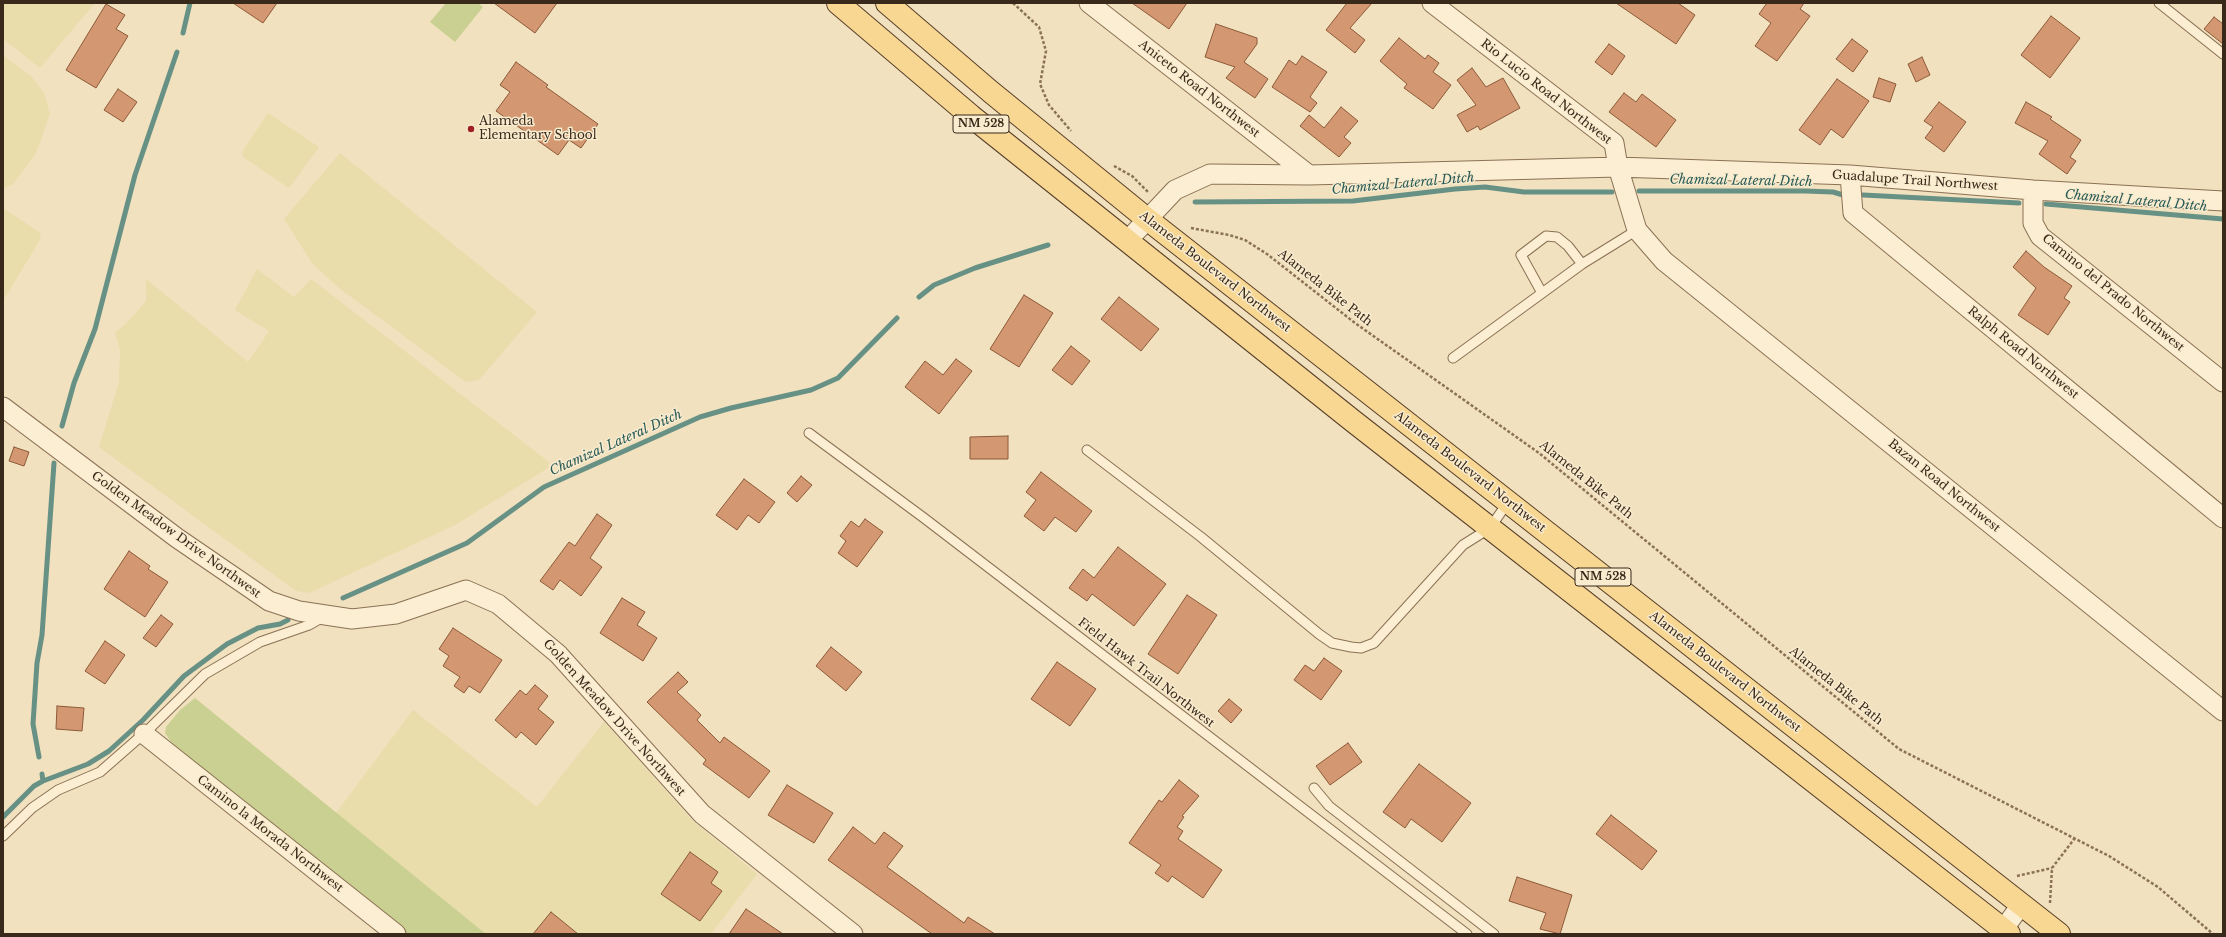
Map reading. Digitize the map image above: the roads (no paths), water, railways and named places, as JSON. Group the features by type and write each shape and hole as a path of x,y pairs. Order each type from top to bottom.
{"main road":[{"name":"NM 528","path":"838,3 971,116 1490,528 2004,932"},
{"name":"Alameda Boulevard Northwest","path":"887,3 991,92 1154,212 1508,502 2059,934"}],"street":[{"name":"Aniceto Road Northwest","path":"1089,3 1309,175"},
{"name":"Rio Lucio Road Northwest","path":"1432,3 1614,143 1618,167 1637,230 1664,261"},
{"name":"Guadalupe Trail Northwest","path":"1128,240 1175,190 1210,174 1309,175 1618,167 1850,175 2033,190 2223,201"},
{"name":"Ralph Road Northwest","path":"1850,175 1853,213 2223,518"},
{"name":"Camino del Prado Northwest","path":"2033,190 2033,223 2040,236 2223,382"},
{"name":"Bazan Road Northwest","path":"1664,261 2223,711"},
{"name":"Golden Meadow Drive Northwest","path":"3,407 177,538 269,601 299,611 352,619 396,614 466,590 498,604 558,654 702,814 853,934"},
{"name":"Camino la Morada Northwest","path":"144,734 396,934"},
{"path":"2004,932 2021,905"}],"lane":[{"path":"2159,3 2223,54"},
{"path":"1453,358 1582,264 1637,230"},
{"path":"1542,293 1521,255 1546,236 1557,237 1568,246 1582,264"},
{"name":"Field Hawk Trail Northwest","path":"809,433 924,518 1467,934"},
{"path":"1087,450 1206,541 1332,643 1361,648 1374,643 1463,545 1490,528 1508,502"},
{"path":"3,836 32,808 58,790 100,772 144,734 205,674 260,642 308,625 325,616"},
{"path":"1314,788 1329,806 1494,934"}],"waterway":[{"path":"183,33 190,3"},
{"path":"62,426 74,383 95,329 135,175 177,52"},
{"name":"Chamizal Lateral Ditch","path":"1195,202 1353,201 1485,187 1524,192 1612,192"},
{"name":"Chamizal Lateral Ditch","path":"1639,191 1805,191 1833,192 1843,195"},
{"name":"Chamizal Lateral Ditch","path":"1863,195 2019,203"},
{"name":"Chamizal Lateral Ditch","path":"2046,204 2223,219"},
{"name":"Chamizal Lateral Ditch","path":"919,297 934,285 975,268 1048,245"},
{"name":"Chamizal Lateral Ditch","path":"343,598 467,543 544,487 700,417 731,408 811,390 838,378 897,318"},
{"path":"39,757 33,724 37,663 42,635 54,463"},
{"name":"Chamizal Lateral Ditch","path":"3,817 34,786 43,781 88,764 109,751 143,720 184,676 227,644 258,628 280,624 288,620"},
{"name":"Chamizal Lateral Ditch","path":"42,774 43,781"}],"place":[{"name":"Alameda Elementary School","path":"471,129"}]}
